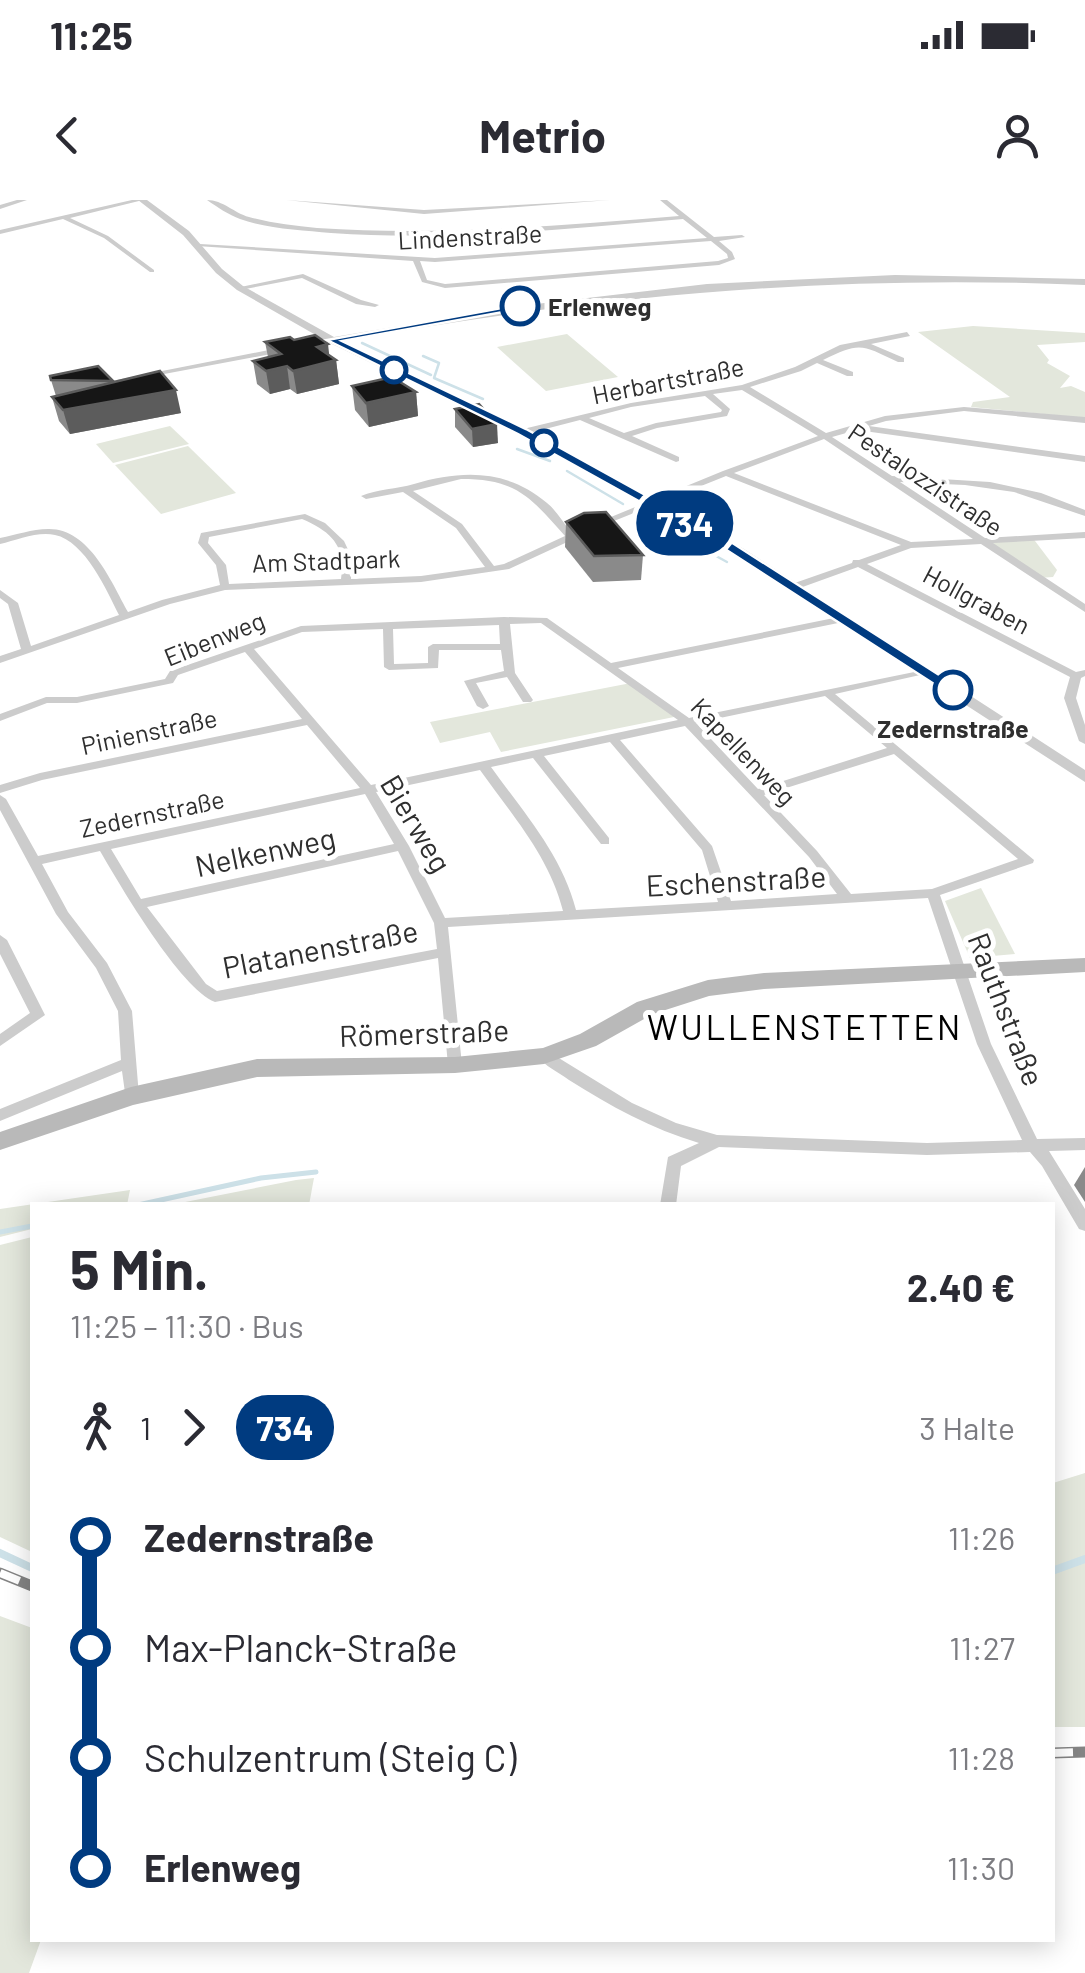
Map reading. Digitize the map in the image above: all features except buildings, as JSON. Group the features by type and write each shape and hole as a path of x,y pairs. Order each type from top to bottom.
{"main road":[{"name":"Römerstraße","path":"0,1141 131,1096 257,1068 454,1066 544,1056 588,1040 645,1008 708,988 764,981 1085,965"}],"street":[{"path":"2,207 24,200"},
{"path":"0,232 141,200 200,246 217,269 240,288 332,340 522,432 739,552 1085,777"},
{"path":"210,200 222,210 254,220 395,234 482,233 685,217"},
{"path":"290,200 410,212 607,200"},
{"path":"457,200 472,210"},
{"path":"416,260 424,281 448,286 719,264 732,259 663,200"},
{"path":"63,217 105,236 152,271"},
{"name":"Lindenstraße","path":"200,246 248,246 416,260 742,237"},
{"path":"240,288 303,276 366,304"},
{"path":"318,342 520,306 721,284 879,277 1085,282"},
{"name":"Herbartstraße","path":"522,432 631,404 743,387 818,360 843,346 907,334"},
{"path":"862,342 901,360"},
{"path":"89,386 287,348"},
{"path":"818,360 850,374"},
{"name":"Pestalozzistraße","path":"743,387 890,478 1085,609"},
{"path":"624,436 724,414 726,409 708,394"},
{"name":"Am Stadtpark","path":"0,660 226,587 421,579 492,570 520,562 570,536 650,503 856,426 936,410 964,409 1085,420"},
{"path":"580,417 676,459"},
{"path":"856,426 1085,459"},
{"path":"726,473 910,544"},
{"path":"366,496 474,475 492,476 543,504 570,536"},
{"path":"890,478 1006,486 1054,498 1085,513"},
{"path":"410,488 408,494 459,526 492,570"},
{"path":"226,587 221,565 198,536 310,518 348,553 346,582"},
{"path":"0,542 48,532 64,534 97,564 125,617"},
{"path":"793,587 910,544 1085,535"},
{"name":"Hollgraben","path":"856,562 1080,674"},
{"path":"0,593 13,604 27,650"},
{"path":"610,666 844,619"},
{"path":"504,620 510,672 527,700"},
{"name":"Kapellenweg","path":"543,620 688,722 812,854 847,898"},
{"name":"Eibenweg","path":"0,718 46,700 77,700 170,681 174,673 301,628 543,620"},
{"path":"388,625 389,668 434,666 434,647 506,647"},
{"name":"Bierweg","path":"247,647 368,790 403,846 442,923 454,1066"},
{"name":"Zedernstraße","path":"34,862 925,671"},
{"path":"482,706 469,681 510,672"},
{"path":"1080,674 1070,698 1085,741"},
{"path":"829,694 894,750"},
{"name":"Pinienstraße","path":"0,790 40,777 309,721"},
{"path":"612,738 708,849 726,906"},
{"path":"754,794 894,750"},
{"name":"Eschenstraße","path":"442,923 933,893 1028,860 894,750"},
{"path":"535,753 605,841"},
{"path":"482,764 556,871 567,892 570,914"},
{"path":"0,799 6,822 34,862 62,914 102,966 126,1011 131,1096"},
{"name":"Nelkenweg","path":"138,904 403,846"},
{"name":"Platanenstraße","path":"104,847 138,904 201,988 215,997 444,952"},
{"name":"Rauthstraße","path":"933,893 984,1044 1032,1144 1048,1161 1085,1224"},
{"path":"0,940 38,1015 0,1041"},
{"path":"544,1056 655,1121 684,1134 717,1141 928,1149 1085,1144"},
{"path":"0,1116 130,1062"},
{"path":"668,1202 674,1162 717,1141"}],"shaded area":[{"path":"973,326 1085,333 1085,342 1037,345 1049,360 1047,363 1070,376 1060,388 1071,386 1085,392 1085,418 971,407 973,402 1010,397 918,332"},
{"path":"567,334 618,377 546,391 497,347"},
{"path":"170,426 189,444 113,463 96,444"},
{"path":"188,446 236,493 161,514 115,465"},
{"path":"1032,537 1057,570 1053,577 1038,578 981,539"},
{"path":"631,683 679,716 501,752 490,732 440,743 430,722"},
{"path":"981,888 1015,954 970,958 945,901"},
{"path":"314,1178 310,1202 185,1202"},
{"path":"130,1190 128,1202 48,1202"},
{"path":"30,1205 30,1230 0,1237 0,1209"},
{"path":"30,1238 30,1551 0,1537 0,1245"},
{"path":"1085,1473 1085,1727 1055,1727 1055,1482"},
{"path":"0,1616 30,1627 30,1942 40,1942 29,1973 0,1973"}],"waterway":[{"path":"362,343 431,375"},
{"path":"423,356 439,363 434,378 483,399"},
{"path":"517,449 550,461"},
{"path":"567,471 623,504"},
{"path":"645,517 727,562"},
{"path":"152,1202 261,1178 316,1172"},
{"path":"0,1232 30,1226"},
{"path":"0,1553 30,1567"},
{"path":"1055,1570 1085,1559"}],"railway":[{"path":"0,1573 30,1585"},
{"path":"1055,1753 1085,1752"}],"bus line":[{"name":"734","path":"520,306 332,340 522,432 729,546 953,690"}],"place":[{"name":"Erlenweg","path":"520,306"},
{"name":"Zedernstraße","path":"953,690"}],"district":[{"name":"WULLENSTETTEN","path":"805,1026"}]}
